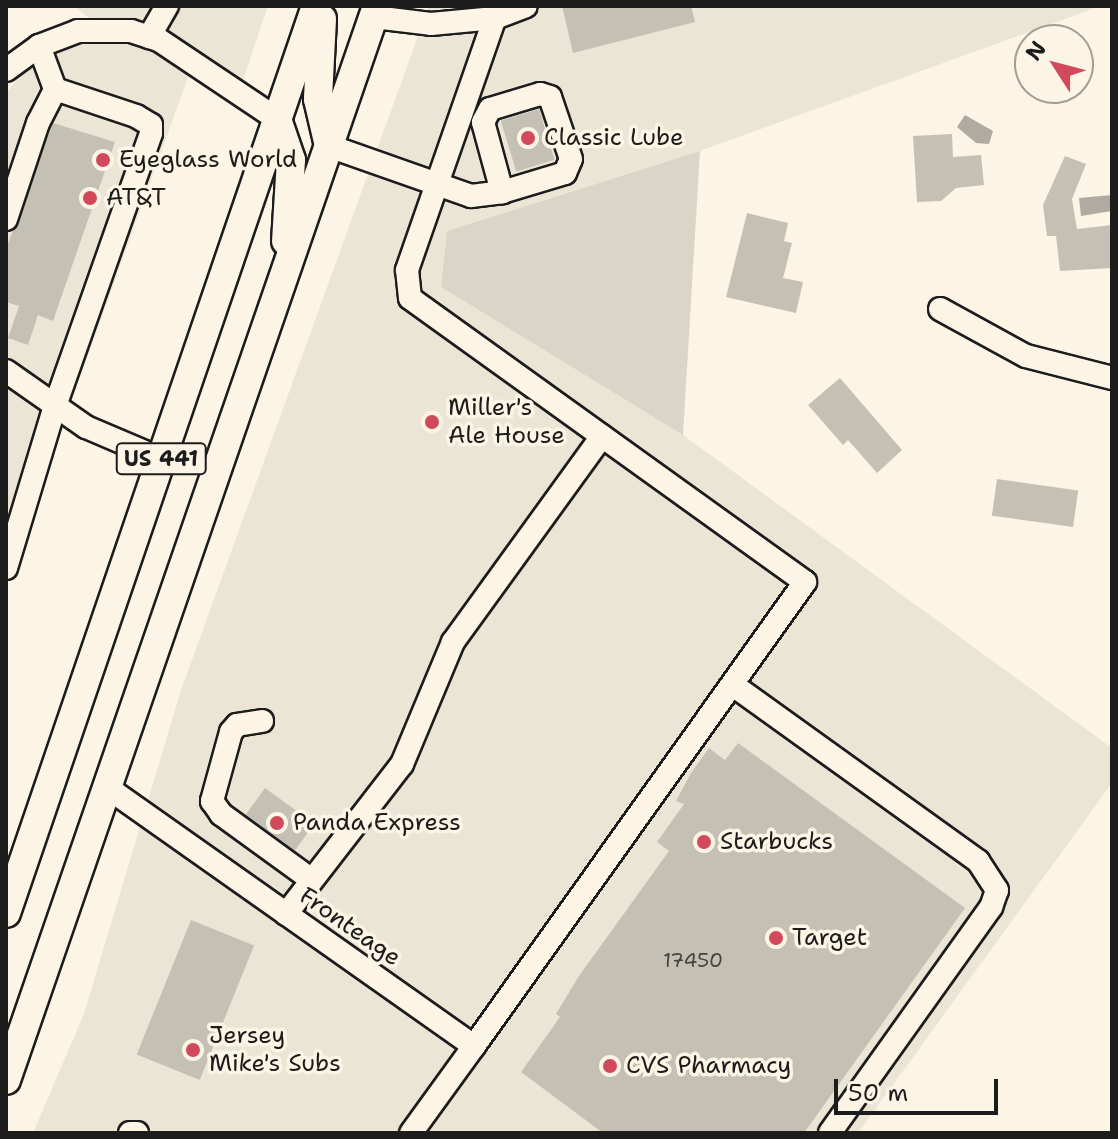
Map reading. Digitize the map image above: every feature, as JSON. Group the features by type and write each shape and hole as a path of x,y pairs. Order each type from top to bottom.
{"main road":[{"name":"US 441","path":"6,913 316,6"},
{"path":"323,6 318,99 329,146"},
{"name":"US 441","path":"6,1080 376,12"},
{"path":"277,119 291,160 284,278"}],"street":[{"path":"149,37 167,6"},
{"path":"376,12 431,24 526,6"},
{"path":"411,1133 805,582 410,298 407,270 497,12"},
{"path":"6,70 39,46 78,31 107,28 149,37 277,119"},
{"path":"6,219 38,123 55,89 39,46"},
{"path":"6,568 55,406 151,133 151,125 136,116 55,89"},
{"path":"329,146 471,196 502,192 565,173 571,159 550,97 540,94 490,109 483,122 502,192"},
{"path":"940,309 1026,356 1112,378"},
{"path":"6,371 86,427 161,459"},
{"path":"286,914 402,764 453,642 602,436"},
{"path":"733,685 978,861 997,890 991,907 830,1133"},
{"path":"262,721 237,725 231,732 212,801 221,814 312,880"},
{"name":"Fronteage","path":"108,788 474,1046"},
{"path":"130,1133 137,1133"}],"shaded area":[{"path":"75,6 268,6 238,95 191,69 6,583 6,93 39,52 108,35"},
{"path":"429,6 1101,6 1051,24 1014,24 1014,37 700,151 447,231 441,287 683,435 1112,748 1112,783 858,1133 33,1133 84,1014 181,690"},
{"path":"965,115 993,131 989,144 976,143 957,127"},
{"path":"700,151 683,435 441,287 447,231"},
{"path":"1112,195 1112,211 1081,216 1079,198"}],"building":[{"path":"562,6 691,6 695,22 573,53"},
{"name":"Classic Lube","path":"539,109 554,160 516,171 501,121"},
{"path":"53,123 115,142 53,321 38,315 28,345 8,338 19,306 6,302 6,249"},
{"path":"952,134 953,157 981,155 984,185 956,188 941,201 917,202 913,136"},
{"path":"1065,156 1086,164 1072,199 1077,229 1112,225 1112,268 1060,271 1056,236 1047,236 1043,205"},
{"path":"747,213 788,223 784,241 792,243 783,278 803,282 796,313 726,297"},
{"path":"840,378 902,450 877,473 848,440 843,445 808,405"},
{"path":"997,479 1078,490 1073,527 992,516"},
{"name":"Target","path":"738,743 965,908 804,1133 603,1133 521,1072 560,1017 556,1014 579,976 669,851 657,842 684,804 676,801 691,773 709,748 725,760"},
{"name":"Panda Express","path":"265,788 314,824 295,851 246,815"},
{"path":"191,920 254,945 200,1080 137,1054"}],"place":[{"name":"Classic Lube","path":"528,138"},
{"name":"Eyeglass World","path":"103,160"},
{"name":"AT&T","path":"90,198"},
{"name":"Miller's Ale House","path":"432,422"},
{"name":"Panda Express","path":"277,823"},
{"name":"Starbucks","path":"704,842"},
{"name":"Target","path":"776,938"},
{"name":"Jersey Mike's Subs","path":"193,1050"},
{"name":"CVS Pharmacy","path":"610,1066"}]}
